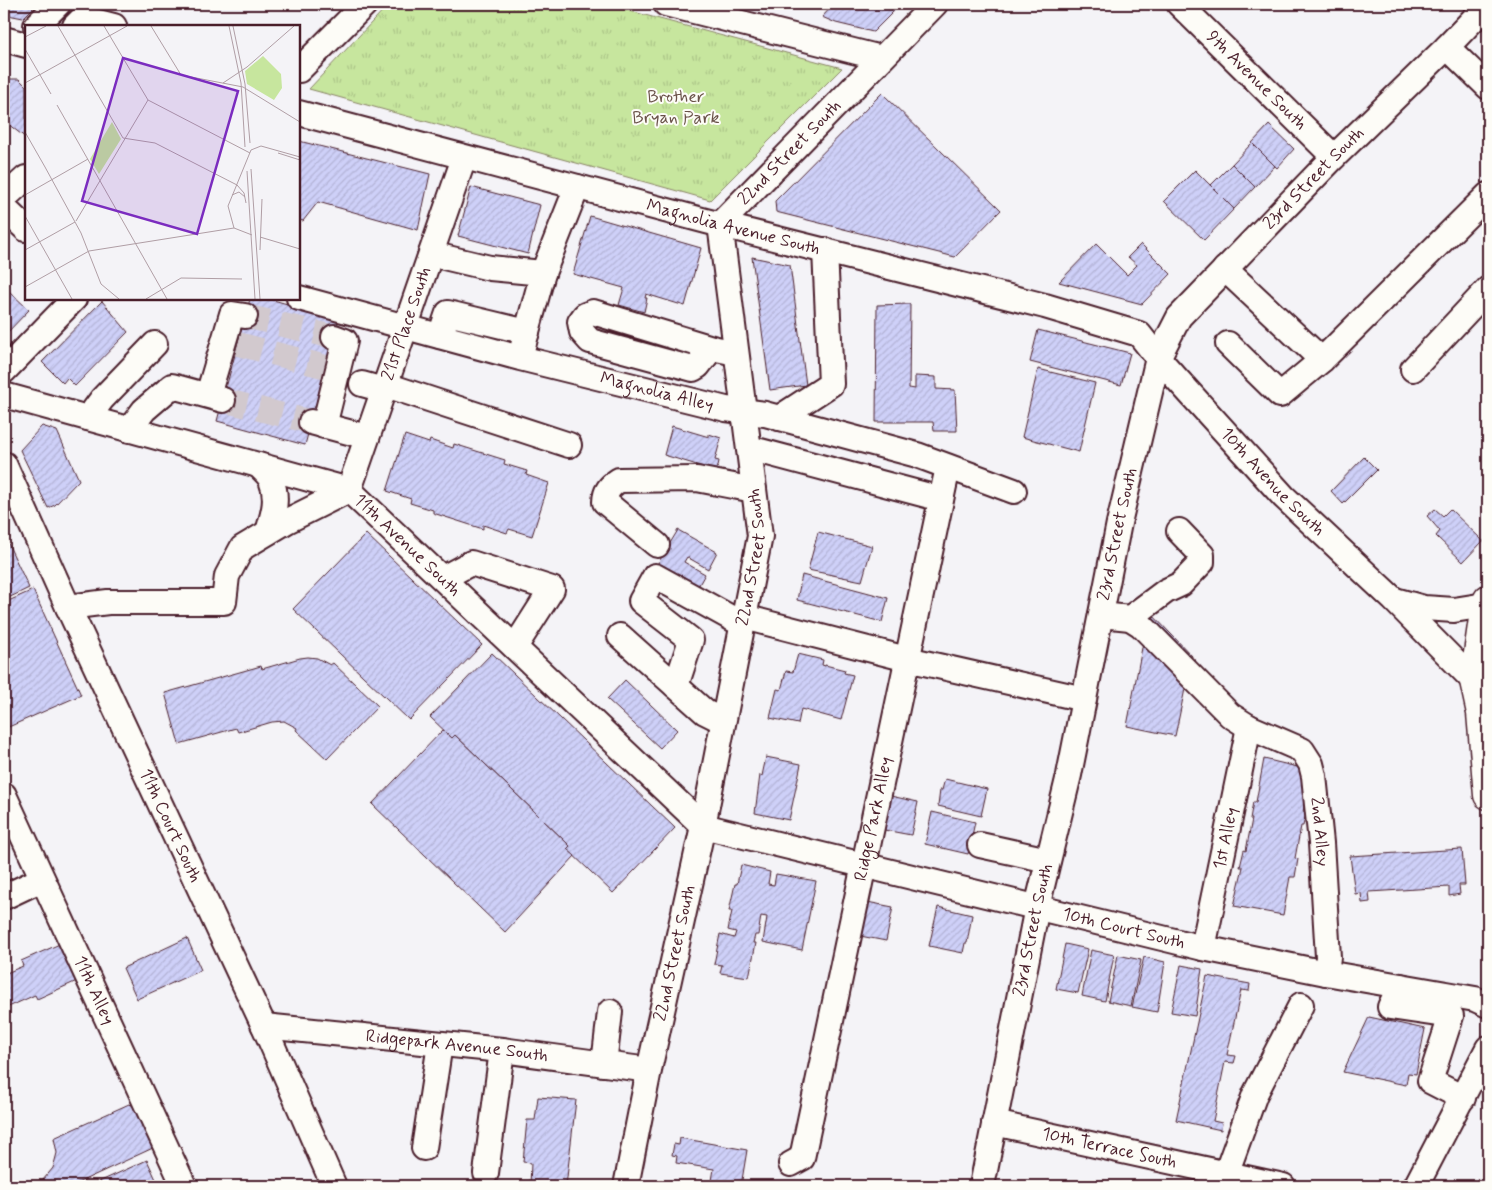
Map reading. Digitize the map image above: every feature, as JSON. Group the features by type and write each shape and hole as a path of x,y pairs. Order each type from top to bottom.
{"main road":[{"path":"1486,602 1474,681 1482,713 1488,795"}],"street":[{"path":"37,25 58,4"},
{"path":"300,69 365,4"},
{"path":"666,4 881,58"},
{"name":"22nd Street South","path":"626,1186 649,1070 703,826 760,536 720,224 935,4"},
{"name":"9th Avenue South","path":"1179,4 1334,157"},
{"name":"23rd Street South","path":"982,1186 1036,907 1069,775 1119,523 1158,358 1179,317 1334,157 1447,47 1488,4"},
{"path":"83,16 111,25"},
{"path":"1447,47 1488,87"},
{"name":"Magnolia Avenue South","path":"300,114 720,224 1045,306 1139,334 1158,358"},
{"name":"21st Place South","path":"349,490 367,438 377,386 406,328 464,158"},
{"path":"4,198 25,179"},
{"path":"520,358 542,273 577,187"},
{"path":"1228,344 1280,395 1322,360 1488,195"},
{"path":"4,208 25,228"},
{"path":"779,418 831,384 825,250"},
{"path":"431,254 490,268 542,273"},
{"path":"1225,269 1322,360"},
{"path":"1413,368 1487,292"},
{"name":"Magnolia Alley","path":"300,298 367,325 406,328 440,336 520,358 726,409 779,418 917,455 1014,491"},
{"path":"4,371 73,300"},
{"path":"712,348 698,366 693,369 590,341 582,332 580,322 585,315 593,312 712,348 736,353"},
{"path":"440,336 448,313 527,332"},
{"path":"129,430 144,410 172,386 215,398 231,343 232,314 245,316"},
{"path":"334,337 345,341 332,369 318,424 367,438"},
{"path":"88,418 102,399 155,344"},
{"name":"10th Avenue South","path":"1158,358 1284,496 1393,599 1474,681"},
{"path":"377,386 569,445"},
{"name":"11th Avenue South","path":"4,395 349,490 703,826"},
{"path":"749,448 941,499"},
{"name":"11th Court South","path":"4,464 68,607 264,1026 334,1186"},
{"path":"258,465 271,480 275,500 274,513 268,532"},
{"name":"Ridge Park Alley","path":"791,1164 802,1158 948,467"},
{"path":"657,545 605,502 605,495 610,486 619,480 696,479 754,490"},
{"path":"68,607 108,602 224,602 227,576 242,548 268,532 349,490"},
{"path":"1101,615 1130,618 1166,591 1181,584 1202,562 1202,555 1179,531"},
{"path":"443,578 471,563 552,589 515,647"},
{"path":"676,686 691,640 641,601 655,576 743,621 1084,699"},
{"name":"10th Avenue South","path":"1393,599 1424,608 1454,610 1486,602"},
{"name":"2nd Alley","path":"1130,618 1141,625 1230,715 1249,727 1302,750 1311,764 1321,844 1328,957 1326,973"},
{"path":"620,636 706,712 723,721"},
{"name":"1st Alley","path":"1203,948 1249,727"},
{"name":"11th Alley","path":"4,795 184,1186"},
{"name":"10th Court South","path":"703,826 1203,948 1400,986 1454,1006 1475,999 1488,1005"},
{"path":"980,845 1048,860"},
{"path":"4,897 42,879"},
{"path":"1226,1174 1255,1094 1301,1005"},
{"path":"1454,1006 1430,1081 1463,1098"},
{"path":"604,1064 610,1012"},
{"name":"Ridgepark Avenue South","path":"264,1026 502,1050 649,1070"},
{"path":"424,1148 440,1044"},
{"path":"1416,1186 1488,1048"},
{"path":"486,1173 502,1050"},
{"name":"10th Terrace South","path":"994,1123 1283,1186"}],"green space":[{"name":"Brother Bryan Park","path":"389,4 604,4 842,68 710,200 309,89"}],"building":[{"path":"4,4 37,4 23,18 8,15 4,10"},
{"path":"834,4 901,4 873,32 836,23 822,17"},
{"path":"4,79 19,79 25,85 25,137 8,124 4,129"},
{"path":"882,93 1001,210 955,257 776,212 775,201"},
{"path":"1269,125 1294,149 1277,168 1252,143"},
{"path":"300,141 430,174 418,230 318,202 303,221 300,220"},
{"path":"1252,143 1275,166 1255,187 1232,164"},
{"path":"1232,164 1255,187 1234,209 1210,186"},
{"path":"1195,170 1234,209 1204,240 1164,201"},
{"path":"471,187 540,205 528,254 458,236"},
{"path":"590,216 701,248 685,306 646,294 644,312 619,305 624,288 573,274"},
{"path":"1096,244 1127,275 1137,265 1128,257 1141,244 1171,274 1142,304 1059,282"},
{"path":"752,257 790,265 806,385 770,390"},
{"path":"4,279 9,291 29,310 4,336"},
{"path":"250,300 273,300 339,319 305,445 217,421"},
{"path":"102,301 128,332 75,386 67,378 63,383 42,362"},
{"path":"910,304 909,388 915,389 915,376 936,377 936,389 955,390 957,431 934,431 933,422 876,422 877,305"},
{"path":"1038,330 1130,353 1121,385 1030,362"},
{"path":"1038,369 1095,383 1079,452 1022,437"},
{"path":"42,426 57,431 79,480 55,505 48,508 20,450"},
{"path":"672,426 709,437 709,434 721,438 715,460 719,461 717,471 664,455"},
{"path":"405,435 429,443 430,440 453,448 454,444 505,460 504,464 527,471 526,475 549,483 532,536 509,529 507,533 483,525 483,529 433,513 433,510 410,503 411,499 387,491"},
{"path":"1364,457 1377,470 1343,504 1331,491"},
{"path":"1435,509 1443,516 1450,509 1483,541 1463,562 1436,536 1440,531 1427,516"},
{"path":"678,530 717,552 708,569 687,557 684,562 705,574 695,592 655,568"},
{"path":"818,532 872,546 862,581 808,570"},
{"path":"366,534 482,645 409,720 293,609"},
{"path":"4,535 29,588 4,600"},
{"path":"802,575 888,598 882,622 797,600"},
{"path":"33,590 81,695 4,729 4,603"},
{"path":"1149,611 1192,656 1175,736 1127,726"},
{"path":"492,653 675,828 613,893 567,849 570,846 455,735 452,738 430,717"},
{"path":"798,654 823,660 822,665 845,670 844,673 853,675 841,720 801,709 798,724 770,718 777,689 781,690 786,671 793,672"},
{"path":"308,657 317,658 330,665 333,663 378,706 327,759 296,730 297,728 284,721 272,722 238,732 236,728 179,744 165,693 261,666 262,669"},
{"path":"625,680 677,730 660,748 607,699"},
{"path":"443,730 452,738 455,735 570,846 567,849 575,856 505,932 372,804"},
{"path":"766,757 801,764 789,820 755,813 760,775 762,776"},
{"path":"1264,759 1310,770 1303,812 1306,813 1303,826 1301,826 1295,858 1298,859 1295,877 1290,877 1283,915 1234,906 1243,867 1240,867 1244,850 1246,851 1252,819 1250,819 1253,802 1256,802"},
{"path":"945,779 987,789 981,816 938,806 940,790 942,790"},
{"path":"886,795 918,802 911,835 879,829"},
{"path":"932,812 975,822 968,854 925,844"},
{"path":"1462,849 1465,885 1459,885 1460,894 1449,896 1449,887 1369,892 1370,902 1362,903 1361,893 1355,894 1350,856"},
{"path":"741,865 770,872 768,884 774,885 776,874 816,881 802,950 763,942 767,917 761,916 758,935 755,935 753,943 756,943 749,977 720,973 722,965 714,964 720,934 734,938 736,932 728,930 732,911 729,911"},
{"path":"862,901 893,907 886,941 855,935"},
{"path":"938,907 972,915 967,943 965,943 963,953 929,946"},
{"path":"187,938 201,970 137,999 123,968"},
{"path":"62,943 79,980 37,999 35,995 4,1009 4,974 23,966 21,961"},
{"path":"1065,944 1088,949 1078,993 1056,989"},
{"path":"1091,950 1114,955 1105,1001 1082,996"},
{"path":"1118,955 1141,960 1131,1006 1108,1001"},
{"path":"1144,957 1165,962 1157,1012 1132,1007"},
{"path":"1181,965 1202,969 1195,1016 1171,1012"},
{"path":"1207,976 1250,984 1249,991 1241,990 1227,1055 1236,1056 1234,1063 1225,1062 1213,1121 1222,1123 1221,1130 1176,1120"},
{"path":"1369,1017 1425,1029 1416,1074 1408,1073 1406,1085 1343,1072"},
{"path":"538,1097 576,1100 566,1186 530,1186 531,1163 523,1162 527,1120 535,1120"},
{"path":"129,1104 135,1106 155,1147 71,1186 45,1186 43,1180 53,1168 57,1153 54,1138"},
{"path":"680,1138 747,1150 741,1186 711,1186 714,1169 676,1163 677,1156 672,1155 674,1144 679,1145"},
{"path":"147,1160 159,1186 90,1186"}],"tunnel":[{"path":"245,316 334,337"},
{"path":"238,344 326,367"},
{"path":"223,400 311,422"}]}
